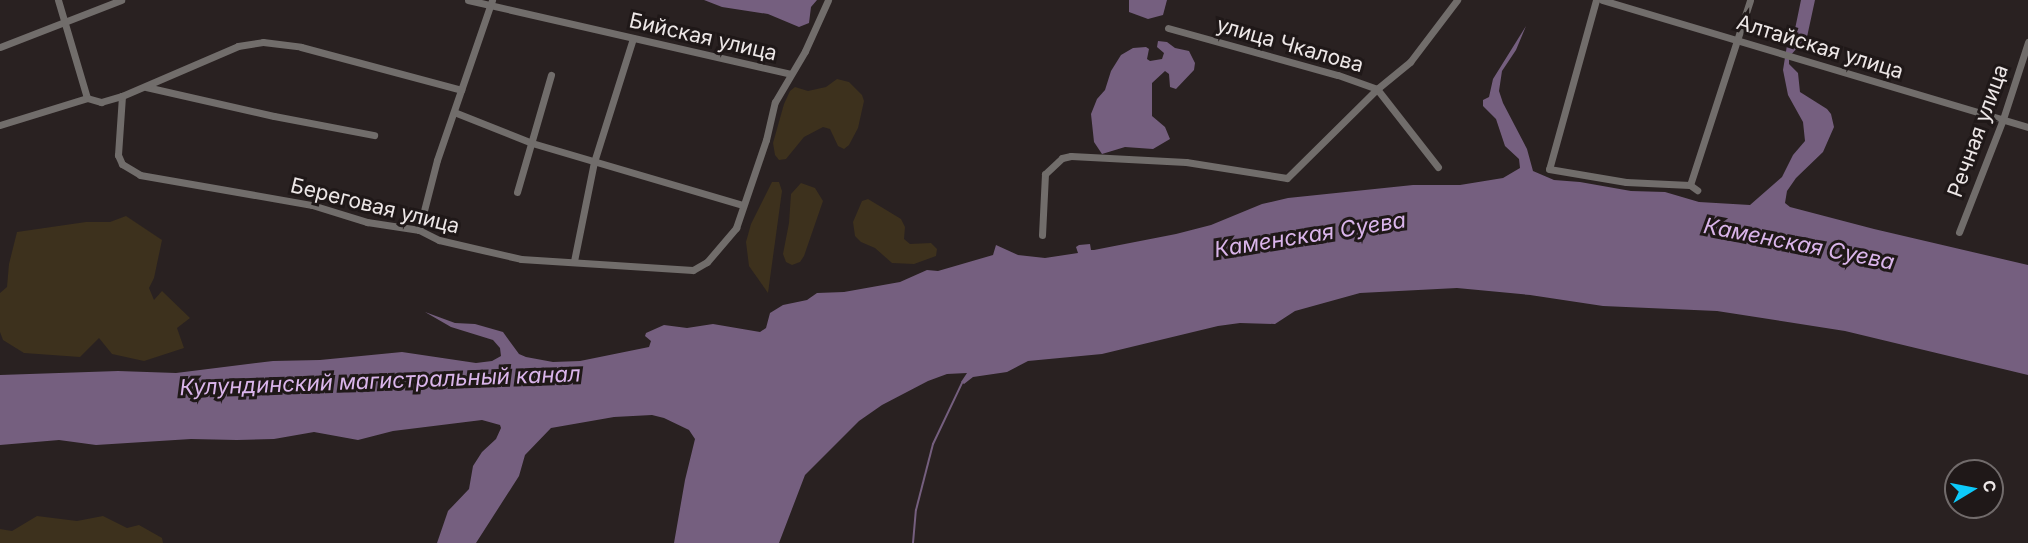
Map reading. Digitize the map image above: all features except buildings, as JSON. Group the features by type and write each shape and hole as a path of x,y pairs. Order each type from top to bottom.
{"street":[{"path":"58,0 87,98"},
{"path":"0,47 65,24 121,0"},
{"name":"Бийская улица","path":"468,0 491,3 790,74"},
{"path":"454,112 532,143 743,205 766,140 775,102 805,51 828,0"},
{"path":"1042,235 1045,174 1062,158 1071,156 1186,162 1287,178 1377,89 1410,62 1457,0"},
{"path":"1596,0 1549,169 1626,182 1694,187 1750,0"},
{"name":"Алтайская улица","path":"1602,0 2028,127"},
{"path":"419,230 437,160 491,3"},
{"name":"улица Чкалова","path":"1168,28 1346,77 1377,89 1438,167"},
{"path":"574,261 594,162 633,38"},
{"path":"0,125 87,98 101,102 122,96 238,46 263,42 301,47 461,90"},
{"name":"Речная улица","path":"1959,232 2002,119 2028,42"},
{"path":"517,192 551,75"},
{"path":"146,87 274,116 374,135"},
{"name":"Береговая улица","path":"122,96 118,155 122,164 140,174 312,205 367,222 419,230 439,240 520,259 693,270 707,262 736,228 743,205"}],"shaded area":[{"path":"837,79 849,82 862,95 864,101 858,128 849,145 844,149 838,146 830,129 823,127 804,137 786,159 779,160 775,155 773,143 790,91 795,87 808,91 826,87"},
{"path":"772,182 779,182 782,191 768,293 749,266 746,242 751,224"},
{"path":"801,183 815,188 823,201 804,256 800,262 792,265 786,262 783,254 789,223 791,194"},
{"path":"868,199 901,219 905,227 904,239 910,244 931,243 937,249 936,256 914,264 892,263 875,248 861,242 855,236 853,222 862,201"},
{"path":"126,216 162,240 154,278 149,288 154,300 162,291 190,318 177,328 184,348 144,361 112,354 99,338 80,357 24,353 3,340 0,332 0,293 7,287 9,264 17,232 86,222 110,222"},
{"path":"37,516 77,521 103,516 127,528 139,525 162,538 163,543 0,543 0,529 12,531"}],"water":[{"path":"704,0 817,0 811,7 809,23 799,27 768,14 722,7"},
{"path":"1129,0 1167,0 1163,15 1148,19 1129,12"},
{"path":"1801,0 1815,0 1807,37 1789,57 1789,64 1798,73 1800,92 1827,109 1831,114 1834,127 1823,152 1796,178 1787,191 1785,203 1790,207 1874,229 2028,265 2028,375 1845,331 1717,311 1603,306 1530,295 1457,288 1360,293 1295,311 1275,324 1240,323 1218,326 1102,354 1028,361 1007,372 973,377 964,384 961,382 967,373 947,374 928,381 882,405 859,421 805,475 779,543 674,543 695,439 689,430 652,415 614,417 551,428 525,455 519,476 476,543 437,543 448,511 469,489 473,466 482,452 496,439 501,428 500,425 482,420 393,431 358,440 314,432 274,439 191,439 96,445 59,440 0,445 0,375 118,371 176,373 273,361 320,360 402,352 476,363 492,361 501,356 500,348 493,340 451,327 425,312 455,323 475,324 503,332 519,354 526,357 553,362 580,361 649,347 651,341 645,336 646,333 664,325 687,328 713,324 760,332 766,328 770,313 783,305 807,300 817,293 844,292 900,282 927,270 938,271 993,255 996,245 1018,255 1045,258 1078,253 1076,247 1079,245 1090,244 1091,250 1094,250 1176,234 1211,225 1262,204 1288,198 1413,185 1460,185 1503,178 1520,168 1519,159 1505,146 1496,119 1483,106 1483,100 1489,97 1493,79 1526,26 1516,50 1502,71 1499,91 1527,149 1533,171 1554,180 1631,191 1665,192 1699,202 1750,205 1782,177 1793,155 1805,141 1803,122 1788,95 1783,70 1788,39 1795,29"},
{"path":"1158,41 1167,42 1175,48 1189,51 1195,63 1194,70 1176,89 1170,87 1169,74 1165,71 1152,83 1152,116 1165,127 1170,139 1153,149 1125,147 1102,154 1094,142 1091,114 1097,99 1105,90 1111,71 1121,55 1133,48 1146,47 1149,49 1147,59 1150,61 1162,59 1164,53 1157,47"}],"waterway":[{"path":"913,543 916,510 933,444 962,383"}],"water label":[{"name":"Каменская Суева","path":"1310,235"},
{"name":"Каменская Суева","path":"1799,244"},
{"name":"Кулундинский магистральный канал","path":"380,381"}]}
